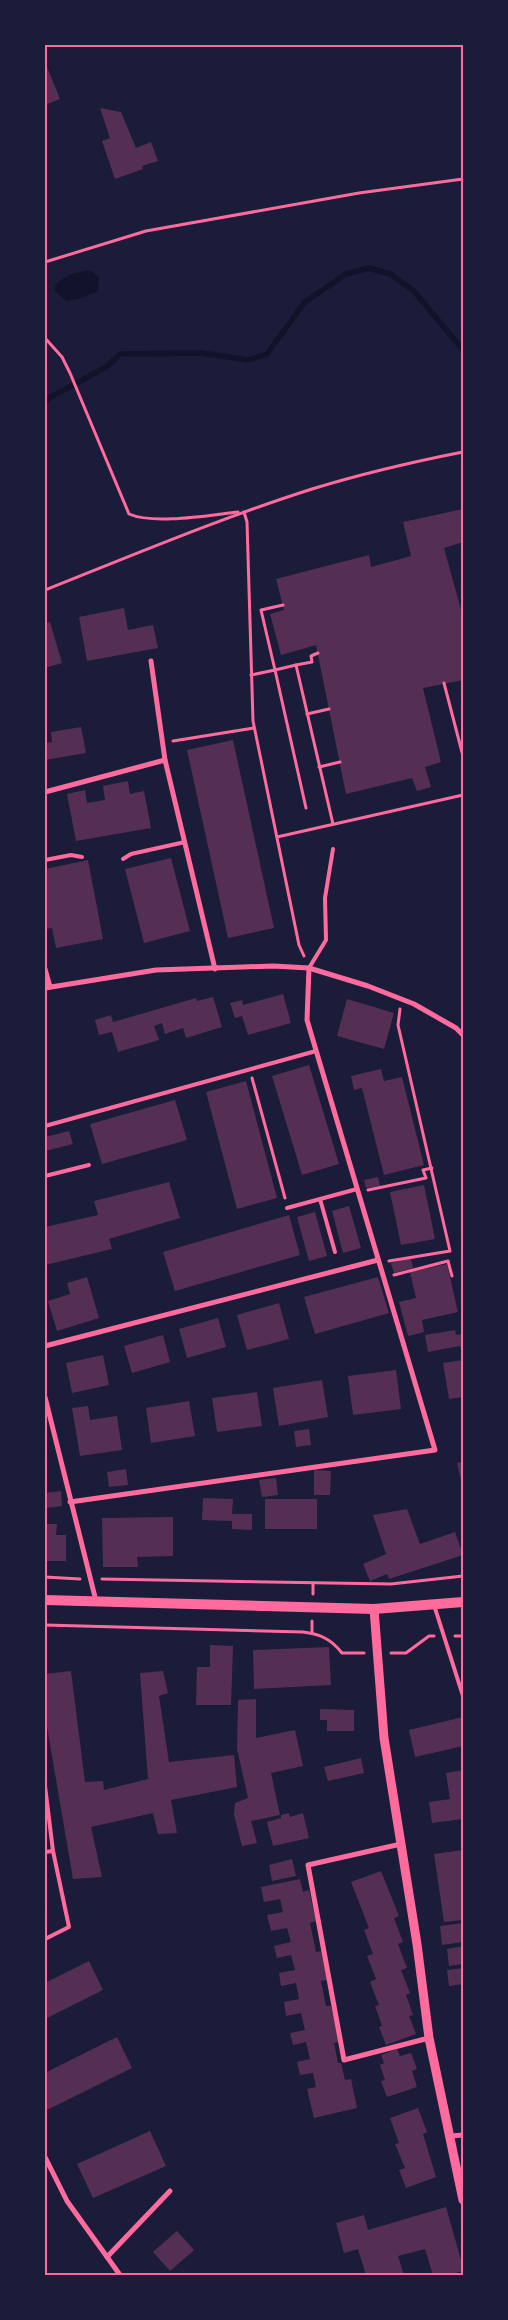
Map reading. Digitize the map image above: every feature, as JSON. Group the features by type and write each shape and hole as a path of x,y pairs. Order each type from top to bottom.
{"main road":[{"path":"45,1600 374,1609 463,1602"}],"street":[{"path":"151,661 166,760 215,969"},
{"path":"45,792 166,760"},
{"path":"45,969 48,987 156,970 273,966 309,968 368,986 414,1004 456,1028 463,1035"},
{"path":"70,1502 435,1450 307,1020 309,968"},
{"path":"45,1346 378,1260"},
{"path":"45,1397 96,1601"},
{"path":"374,1609 384,1738 417,1944 429,2038 463,2200"},
{"path":"401,1844 308,1865 344,2060 429,2038"},
{"path":"451,2136 463,2135"},
{"path":"45,2157 68,2201 120,2275"},
{"path":"107,2257 170,2190"}],"lane":[{"path":"124,859 131,854 185,842"},
{"path":"309,968 326,940 325,898 333,848"},
{"path":"45,860 71,855 82,857"},
{"path":"45,1126 316,1051"},
{"path":"45,1176 89,1165"},
{"path":"288,1208 357,1189"},
{"path":"320,1199 335,1252"},
{"path":"434,1605 463,1696"},
{"path":"456,1674 463,1672"},
{"path":"45,1786 53,1851 69,1927 45,1939"},
{"path":"45,1852 53,1851"}],"path":[{"path":"45,262 146,231 359,192 463,179"},
{"path":"45,338 62,357 70,373 129,514 140,519 157,519 244,512"},
{"path":"45,590 244,512 313,489 403,464 463,452"},
{"path":"244,512 247,522 254,728 299,945 309,968"},
{"path":"283,604 261,610 306,808"},
{"path":"251,676 312,662 311,656 318,653"},
{"path":"296,665 333,824"},
{"path":"444,683 463,756"},
{"path":"307,714 329,709"},
{"path":"163,743 254,728"},
{"path":"319,767 340,762"},
{"path":"277,837 463,794"},
{"path":"378,1260 387,1261 450,1251 398,1025 402,999"},
{"path":"249,1070 288,1208"},
{"path":"380,1188 426,1178 424,1170 432,1168"},
{"path":"384,1278 448,1260 452,1276"},
{"path":"45,1577 390,1584 463,1576"},
{"path":"45,1625 303,1632 320,1634 332,1642 342,1653 406,1653 429,1636 463,1636"}],"shaded area":[{"path":"89,270 99,277 98,291 82,298 66,301 55,291 56,283 71,274"}],"building":[{"path":"47,67 60,99 45,105 45,68"},
{"path":"100,108 121,112 136,148 151,142 158,161 142,166 143,169 115,179 102,141 110,138"},
{"path":"463,509 463,542 444,548 463,617 463,680 423,688 441,762 425,767 431,787 417,791 412,778 346,794 316,645 281,655 270,614 284,610 276,579 369,555 371,567 411,556 403,522"},
{"path":"124,608 128,630 153,625 158,648 87,661 79,617"},
{"path":"50,622 62,663 45,668 45,624"},
{"path":"81,727 86,753 45,760 45,743 52,742 51,732"},
{"path":"233,740 274,928 228,938 187,750"},
{"path":"128,781 130,794 144,791 151,828 76,841 67,794 85,790 87,803 105,800 103,786"},
{"path":"171,858 190,931 144,943 125,869"},
{"path":"88,860 103,939 56,948 52,928 45,929 45,869"},
{"path":"283,994 291,1023 248,1035 242,1016 235,1018 230,1003 242,1000 243,1005"},
{"path":"213,997 222,1027 186,1038 183,1028 165,1034 162,1023 154,1026 159,1040 118,1052 112,1032 99,1035 95,1020 111,1015 113,1022 196,998 197,1001"},
{"path":"347,999 394,1013 384,1049 337,1036"},
{"path":"309,1065 339,1164 302,1175 272,1076"},
{"path":"381,1069 384,1081 402,1077 424,1165 384,1175 362,1088 354,1090 351,1076"},
{"path":"246,1081 277,1198 237,1209 206,1092"},
{"path":"175,1100 187,1140 102,1164 90,1124"},
{"path":"69,1131 73,1144 45,1151 45,1137"},
{"path":"378,1177 380,1186 366,1188 364,1180"},
{"path":"169,1182 180,1218 109,1239 112,1249 45,1265 45,1227 98,1215 94,1201"},
{"path":"424,1185 435,1239 401,1245 390,1192"},
{"path":"349,1206 361,1248 343,1253 332,1211"},
{"path":"315,1212 327,1256 309,1261 297,1217"},
{"path":"289,1215 300,1255 175,1291 163,1252"},
{"path":"411,1258 413,1268 394,1273 391,1263"},
{"path":"447,1264 458,1312 422,1320 424,1332 408,1336 399,1302 416,1298 410,1272"},
{"path":"87,1277 99,1318 57,1331 48,1301 70,1294 67,1283"},
{"path":"378,1277 389,1313 315,1334 304,1297"},
{"path":"279,1303 289,1339 247,1350 237,1315"},
{"path":"218,1318 226,1347 187,1358 179,1329"},
{"path":"455,1330 456,1335 463,1334 463,1356 460,1346 428,1352 425,1335"},
{"path":"163,1335 170,1362 132,1373 124,1346"},
{"path":"103,1355 109,1385 72,1393 66,1363"},
{"path":"463,1360 463,1397 449,1399 443,1363"},
{"path":"396,1370 401,1409 353,1415 348,1376"},
{"path":"322,1380 328,1417 279,1426 273,1388"},
{"path":"257,1392 262,1426 217,1432 212,1398"},
{"path":"189,1401 195,1436 151,1443 146,1408"},
{"path":"88,1406 90,1420 117,1416 122,1450 80,1456 72,1408"},
{"path":"309,1429 311,1445 296,1447 294,1431"},
{"path":"463,1462 463,1485 462,1485 457,1463"},
{"path":"126,1469 128,1485 109,1487 107,1472"},
{"path":"314,1470 331,1471 330,1495 314,1495"},
{"path":"276,1478 278,1495 262,1497 259,1480"},
{"path":"61,1491 62,1506 45,1508 45,1493"},
{"path":"203,1498 233,1499 232,1514 252,1514 252,1530 232,1529 232,1521 202,1520"},
{"path":"265,1499 317,1499 317,1529 265,1529"},
{"path":"407,1509 420,1544 455,1532 463,1555 389,1579 387,1574 370,1581 363,1564 386,1554 373,1515"},
{"path":"173,1517 173,1556 137,1557 138,1567 103,1567 102,1518"},
{"path":"45,1524 57,1524 56,1535 66,1535 66,1561 45,1561"},
{"path":"210,1645 233,1646 231,1705 196,1705 197,1667 210,1667"},
{"path":"329,1647 331,1685 254,1689 253,1650"},
{"path":"71,1671 85,1782 103,1781 104,1790 148,1779 140,1673 163,1671 168,1693 159,1696 169,1762 234,1755 237,1787 171,1800 177,1833 158,1834 153,1813 91,1827 102,1877 73,1879 45,1715 45,1674"},
{"path":"256,1699 256,1738 295,1730 303,1766 271,1773 280,1815 251,1821 257,1843 242,1846 234,1815 235,1803 248,1798 237,1749 238,1700"},
{"path":"320,1709 354,1710 354,1731 327,1731 327,1720 320,1720"},
{"path":"463,1717 463,1746 415,1757 409,1730"},
{"path":"361,1758 364,1773 328,1781 324,1767"},
{"path":"463,1770 463,1819 432,1823 429,1802 450,1799 446,1773"},
{"path":"289,1813 290,1817 303,1813 309,1838 273,1846 267,1822 281,1818 281,1815"},
{"path":"463,1850 463,1920 444,1922 434,1854"},
{"path":"292,1859 296,1876 272,1881 269,1865"},
{"path":"381,1871 399,1916 394,1918 403,1942 398,1944 407,1968 401,1970 410,1993 406,1995 413,2015 409,2016 416,2034 386,2045 379,2027 382,2026 375,2006 379,2005 370,1982 376,1979 367,1956 373,1954 364,1930 369,1928 351,1882"},
{"path":"300,1879 303,1892 309,1890 316,1921 310,1923 316,1952 321,1951 327,1980 321,1981 326,2006 331,2006 339,2042 334,2043 338,2063 341,2063 345,2080 351,2079 357,2108 314,2118 307,2089 316,2087 313,2073 300,2075 297,2062 310,2059 306,2042 293,2045 290,2033 305,2030 301,2013 286,2016 284,2002 299,1999 296,1983 281,1986 279,1973 295,1970 291,1955 277,1958 274,1946 291,1942 287,1928 271,1931 267,1915 283,1912 280,1899 264,1902 261,1887"},
{"path":"463,1923 463,1942 442,1945 440,1926"},
{"path":"463,1946 463,1964 449,1966 447,1949"},
{"path":"89,1961 103,1990 45,2019 45,1983"},
{"path":"463,1968 463,1984 449,1986 447,1970"},
{"path":"117,2037 132,2068 47,2110 45,2073"},
{"path":"397,2049 400,2056 411,2053 417,2069 412,2071 417,2087 387,2097 381,2081 385,2080 380,2065 384,2063 381,2055"},
{"path":"418,2108 427,2132 423,2134 436,2177 406,2188 399,2170 405,2168 395,2144 399,2143 390,2118"},
{"path":"150,2131 166,2166 93,2198 77,2164"},
{"path":"446,2207 463,2271 448,2275 433,2275 425,2249 398,2256 404,2275 366,2275 358,2249 344,2253 336,2223 364,2215 368,2230"},
{"path":"177,2231 194,2250 170,2271 153,2252"}],"waterway":[{"path":"45,403 49,398 108,366 120,354 201,353 249,360 267,354 305,302 346,274 369,268 390,274 413,290 463,350"}]}
